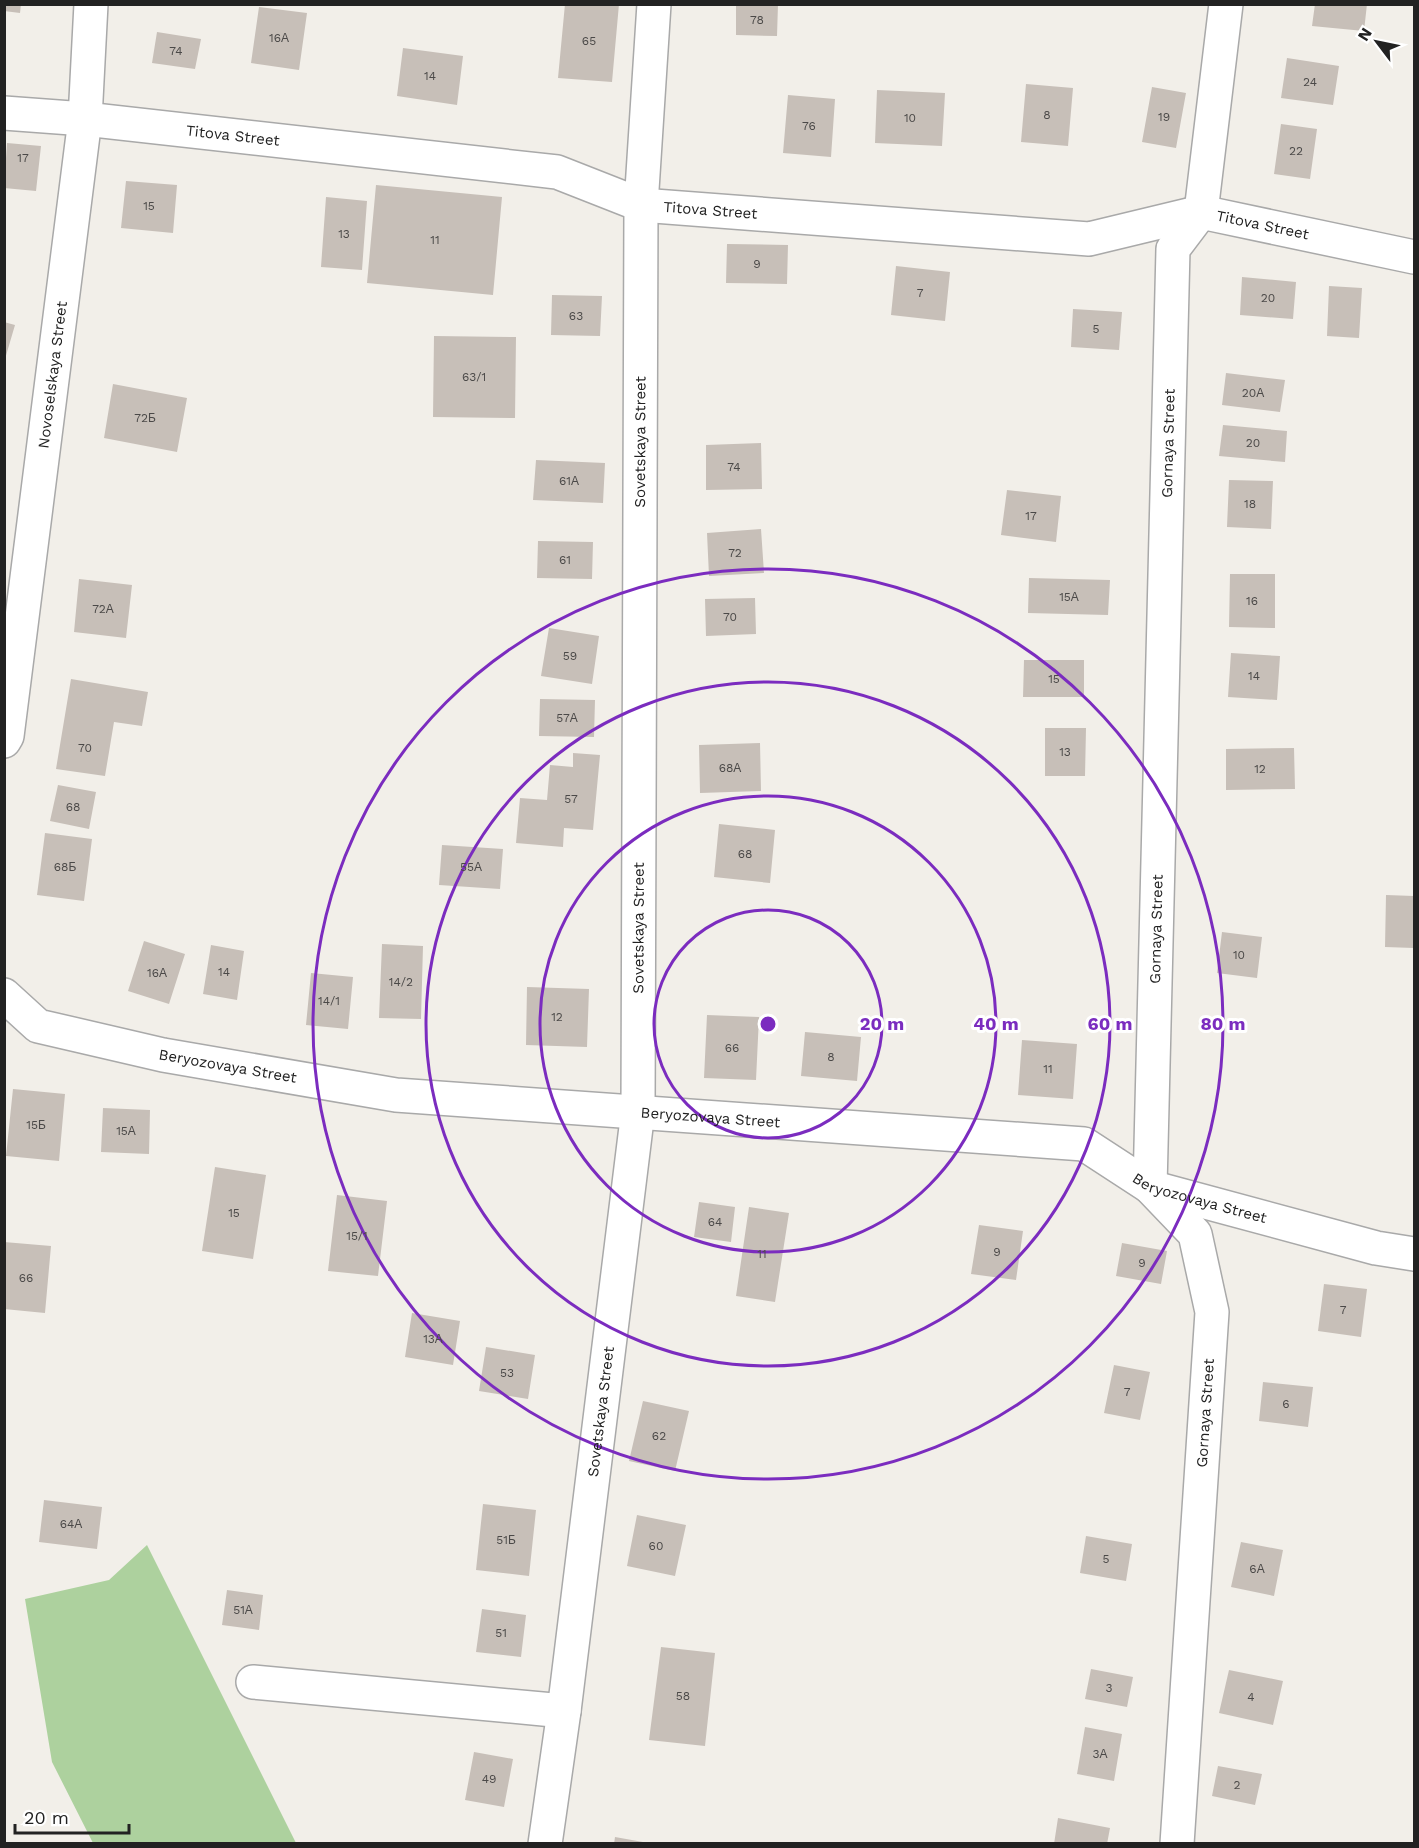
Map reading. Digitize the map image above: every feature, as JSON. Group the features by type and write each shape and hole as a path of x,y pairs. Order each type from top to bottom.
{"street":[{"name":"Novoselskaya Street","path":"4,741 7,736 85,119 91,4"},
{"name":"Sovetskaya Street","path":"544,1844 564,1711 638,1112 641,205 654,4"},
{"path":"1201,212 1226,4"},
{"name":"Titova Street","path":"4,113 85,119 558,172 641,205 1089,239 1201,212 1414,257"},
{"name":"Gornaya Street","path":"1177,1844 1212,1312 1195,1234 1150,1188 1173,249 1201,212"},
{"name":"Beryozovaya Street","path":"4,995 38,1026 163,1055 396,1095 1084,1144 1150,1188 1376,1248 1414,1254"},
{"path":"253,1682 564,1711"}],"green space":[{"path":"147,1545 296,1843 93,1843 52,1762 25,1599 109,1580"}],"building":[{"path":"4,4 21,4 20,13 4,11"},
{"path":"565,4 619,4 612,82 558,78"},
{"path":"736,4 778,4 777,36 736,35"},
{"path":"1315,4 1367,4 1364,31 1312,26"},
{"path":"259,7 307,13 299,70 251,63"},
{"path":"157,32 201,39 195,69 152,63"},
{"path":"403,48 463,56 457,105 397,96"},
{"path":"1287,58 1339,66 1333,105 1281,98"},
{"path":"1026,84 1073,88 1068,146 1021,142"},
{"path":"1152,87 1186,93 1176,148 1142,142"},
{"path":"877,90 945,93 942,146 875,143"},
{"path":"788,95 835,99 831,157 783,153"},
{"path":"1281,124 1317,129 1310,179 1274,174"},
{"path":"7,143 41,146 36,191 4,188"},
{"path":"126,181 177,185 173,233 121,228"},
{"path":"376,185 502,197 493,295 367,283"},
{"path":"326,197 367,201 362,270 321,267"},
{"path":"727,244 788,245 787,284 726,283"},
{"path":"896,266 950,272 945,321 891,315"},
{"path":"1242,277 1296,282 1293,319 1240,315"},
{"path":"1329,286 1362,288 1359,338 1327,336"},
{"path":"552,295 602,296 600,336 551,335"},
{"path":"1073,309 1122,312 1119,350 1071,347"},
{"path":"4,322 15,325 5,359 4,359"},
{"path":"434,336 516,337 515,418 433,417"},
{"path":"1226,373 1285,380 1280,412 1222,405"},
{"path":"113,384 187,398 177,452 104,438"},
{"path":"1223,425 1287,431 1285,462 1219,456"},
{"path":"761,443 762,489 706,490 706,445"},
{"path":"536,460 605,463 603,503 533,500"},
{"path":"1229,480 1273,481 1271,529 1227,527"},
{"path":"1007,490 1061,496 1056,542 1001,535"},
{"path":"761,529 764,573 709,576 707,533"},
{"path":"538,541 593,542 592,579 537,578"},
{"path":"1230,574 1275,574 1275,628 1229,627"},
{"path":"1029,578 1110,580 1108,615 1028,613"},
{"path":"79,579 132,585 126,638 74,632"},
{"path":"755,598 756,634 706,636 705,599"},
{"path":"549,628 599,636 592,684 541,676"},
{"path":"1231,653 1280,656 1277,700 1228,697"},
{"path":"1024,660 1084,660 1084,697 1023,697"},
{"path":"71,679 148,692 142,726 114,722 105,776 56,769"},
{"path":"540,699 595,700 594,737 539,736"},
{"path":"1045,728 1086,728 1085,776 1045,776"},
{"path":"760,743 761,791 700,793 699,745"},
{"path":"1294,748 1295,789 1226,790 1226,749"},
{"path":"573,753 600,755 593,830 564,828 563,847 516,843 520,798 547,800 550,765 573,767"},
{"path":"58,785 96,792 89,829 50,821"},
{"path":"719,824 775,830 770,883 714,877"},
{"path":"45,833 92,839 84,901 37,895"},
{"path":"442,845 503,849 500,889 439,885"},
{"path":"1386,895 1414,896 1414,948 1385,947"},
{"path":"1222,932 1262,937 1257,978 1217,973"},
{"path":"144,941 185,954 169,1004 128,991"},
{"path":"382,944 423,946 421,1019 379,1018"},
{"path":"211,945 244,951 237,1000 203,994"},
{"path":"311,973 353,977 348,1029 306,1025"},
{"path":"527,987 589,989 587,1047 526,1045"},
{"path":"707,1015 759,1017 756,1080 704,1078"},
{"path":"805,1032 861,1037 857,1081 801,1076"},
{"path":"1022,1040 1077,1044 1073,1099 1018,1095"},
{"path":"13,1089 65,1094 59,1161 6,1156"},
{"path":"103,1108 150,1110 149,1154 101,1152"},
{"path":"215,1167 266,1175 253,1259 202,1251"},
{"path":"337,1195 387,1201 378,1276 328,1271"},
{"path":"699,1202 735,1207 731,1242 694,1237"},
{"path":"749,1207 789,1213 775,1302 736,1296"},
{"path":"979,1225 1023,1231 1016,1280 971,1274"},
{"path":"4,1242 51,1246 45,1313 4,1309"},
{"path":"1122,1243 1167,1251 1161,1284 1116,1276"},
{"path":"1324,1284 1367,1289 1361,1337 1318,1331"},
{"path":"412,1313 460,1321 453,1365 405,1357"},
{"path":"486,1347 535,1355 528,1399 479,1391"},
{"path":"1114,1365 1150,1372 1140,1420 1104,1413"},
{"path":"1263,1382 1313,1387 1308,1427 1259,1421"},
{"path":"643,1401 689,1411 675,1471 629,1461"},
{"path":"44,1500 102,1507 97,1549 39,1542"},
{"path":"483,1504 536,1510 529,1576 476,1570"},
{"path":"637,1515 686,1525 675,1576 627,1566"},
{"path":"1086,1536 1132,1544 1126,1581 1080,1573"},
{"path":"1241,1542 1283,1550 1274,1596 1231,1587"},
{"path":"227,1590 263,1595 259,1630 222,1625"},
{"path":"482,1609 526,1615 521,1657 476,1652"},
{"path":"661,1647 715,1653 705,1746 649,1740"},
{"path":"1091,1669 1133,1677 1127,1707 1085,1699"},
{"path":"1229,1670 1283,1681 1273,1725 1219,1713"},
{"path":"1085,1727 1122,1734 1114,1781 1077,1774"},
{"path":"474,1752 513,1759 504,1807 465,1800"},
{"path":"1218,1766 1262,1774 1255,1805 1212,1796"},
{"path":"1058,1818 1110,1828 1107,1844 1054,1844"},
{"path":"615,1837 643,1842 642,1844 614,1844"}]}
